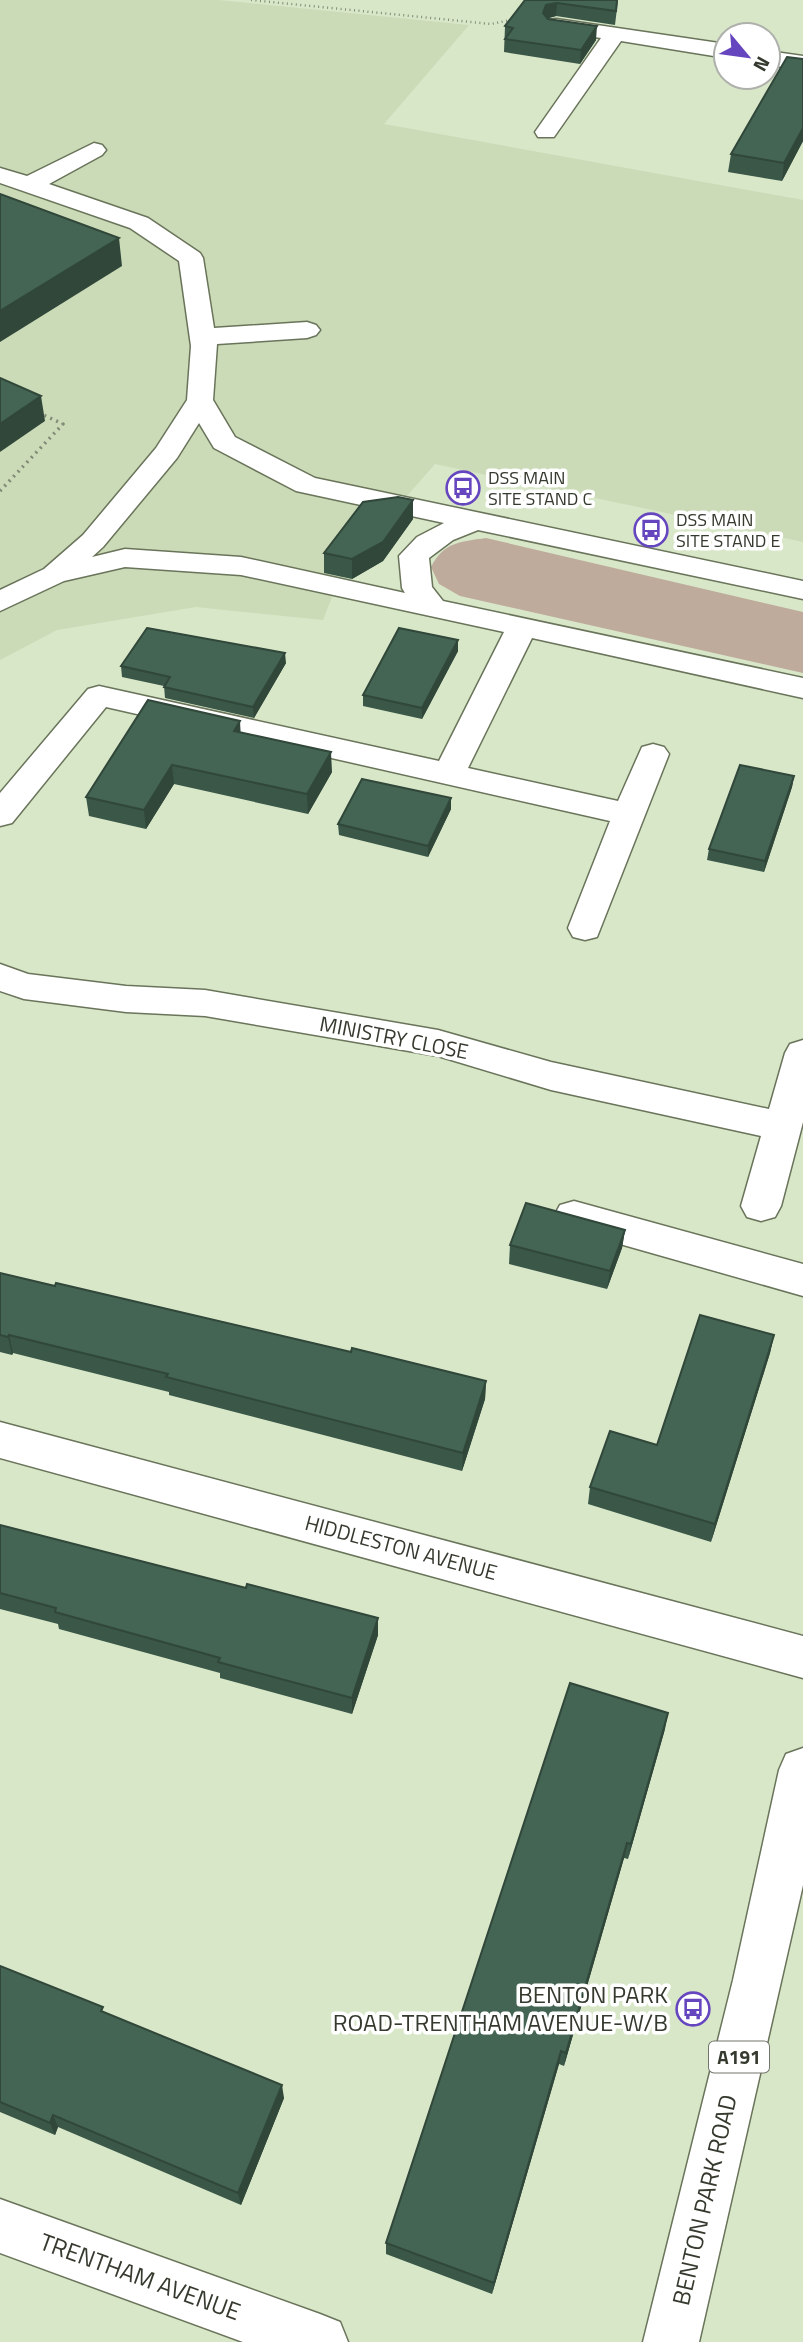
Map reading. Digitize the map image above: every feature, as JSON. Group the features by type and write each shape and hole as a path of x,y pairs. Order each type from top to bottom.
{"street":[{"path":"556,25 712,49"},
{"path":"546,132 616,33"},
{"path":"782,60 803,63"},
{"path":"29,185 94,150"},
{"path":"0,175 139,223 191,258 204,346 200,400 167,452 93,541 54,575"},
{"path":"202,337 307,330"},
{"path":"200,400 224,442 306,485 803,590"},
{"path":"433,608 417,588 414,556 444,531 477,521"},
{"path":"0,602 54,575 125,558 241,566 803,688"},
{"path":"449,774 522,627"},
{"path":"0,815 99,696 630,814"},
{"path":"585,928 653,754"},
{"name":"MINISTRY CLOSE","path":"0,977 23,986 126,999 205,1003 438,1043 551,1076 783,1126"},
{"path":"761,1206 803,1053"},
{"path":"548,1210 803,1280"},
{"name":"HIDDLESTON AVENUE","path":"0,1440 803,1657"},
{"name":"BENTON PARK ROAD","path":"671,2342 758,1980 803,1770"},
{"name":"TRENTHAM AVENUE","path":"0,2226 320,2342"}],"path":[{"path":"251,0 491,24 524,17 556,25"},
{"path":"0,491 63,424 38,412"}],"shaded area":[{"path":"0,0 219,0 469,25 384,124 803,200 803,542 435,464 399,505 336,587 323,620 196,607 57,630 0,660"},
{"path":"486,538 803,612 803,673 460,596 439,584 431,567 441,552 460,542"}],"building":[{"path":"525,0 617,0 616,11 557,3 546,5 543,13 548,19 597,26 581,50 505,39 513,28 505,26"},
{"path":"787,57 803,59 803,128 784,163 731,154 767,91 782,91 782,66"},
{"path":"0,194 119,238 0,311"},
{"path":"0,378 41,396 0,424"},
{"path":"398,497 413,500 383,542 352,559 324,553 363,502"},
{"path":"147,628 285,653 253,707 164,687 170,677 121,666"},
{"path":"399,628 458,640 422,708 363,695"},
{"path":"148,700 240,721 234,731 331,752 307,794 172,765 144,810 86,797"},
{"path":"740,765 794,776 765,861 709,849"},
{"path":"362,779 451,798 428,846 338,824"},
{"path":"526,1203 625,1230 610,1271 510,1245"},
{"path":"0,1273 55,1286 56,1283 351,1352 352,1348 486,1381 463,1453 166,1377 168,1374 0,1335"},
{"path":"700,1315 774,1335 715,1524 590,1487 610,1431 657,1445"},
{"path":"0,1525 246,1588 247,1584 378,1618 352,1698 218,1662 220,1658 55,1612 56,1608 0,1593"},
{"path":"570,1683 668,1713 631,1844 627,1843 566,2053 561,2051 494,2283 386,2243"},
{"path":"0,1966 103,2007 101,2011 282,2085 238,2193 53,2115 50,2123 0,2102"}],"place":[{"name":"DSS MAIN SITE STAND C","path":"463,488"},
{"name":"DSS MAIN SITE STAND E","path":"651,530"},
{"name":"BENTON PARK ROAD-TRENTHAM AVENUE-W/B","path":"693,2009"}]}
